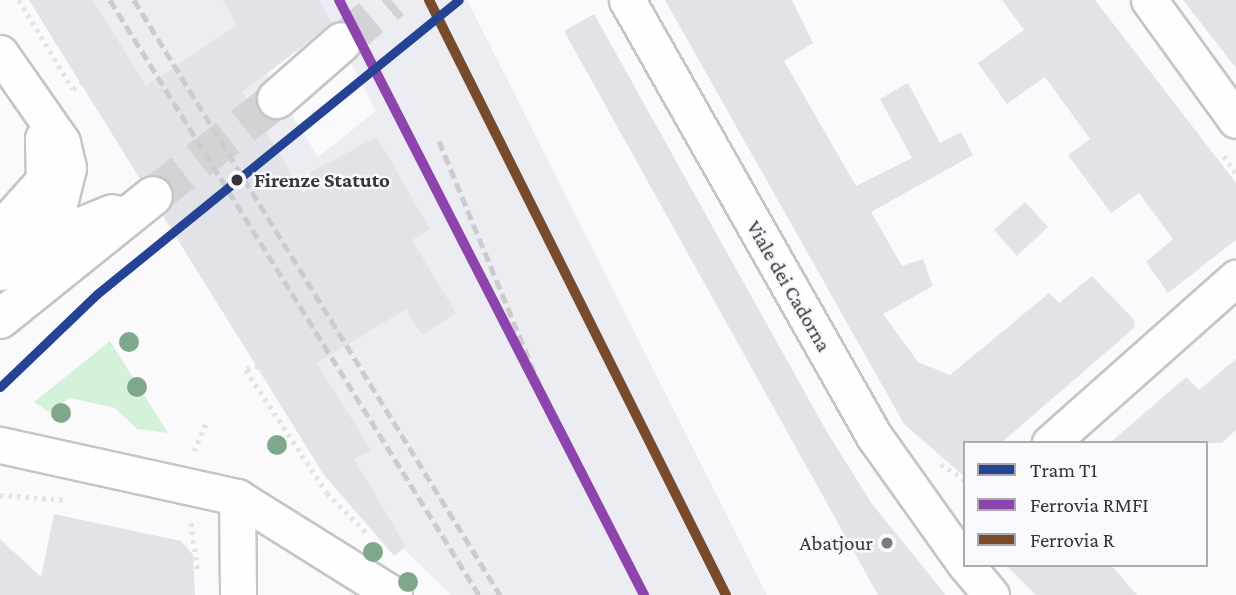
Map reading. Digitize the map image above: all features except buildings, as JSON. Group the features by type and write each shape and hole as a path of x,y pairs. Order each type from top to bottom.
{"street":[{"name":"Viale dei Cadorna","path":"627,0 874,436 954,528 963,558"},
{"path":"1149,0 1236,120"},
{"path":"276,99 342,43"},
{"path":"0,53 37,111 62,142 66,185 52,215 3,254"},
{"path":"0,318 151,197 3,254"},
{"path":"1052,441 1236,278"},
{"path":"0,445 237,497 394,595"},
{"path":"237,497 238,595"},
{"name":"Viale dei Cadorna","path":"967,567 991,595"}],"path":[{"path":"19,0 73,89 91,77 133,147 143,141 116,97 126,90"},
{"path":"305,262 336,243"},
{"path":"316,255 361,326"},
{"path":"269,331 260,335 226,277 216,284 266,368 270,376 267,371 284,358"},
{"path":"343,326 354,316 372,308"},
{"path":"275,362 266,368 246,370 327,493 373,538"},
{"path":"191,458 206,423"},
{"path":"0,495 82,501"},
{"path":"184,513 194,532 199,584"}],"shaded area":[{"path":"34,0 467,0 767,595 451,595 340,487","holes":["332,25 376,111 318,157 267,74"]}],"green space":[{"path":"110,341 168,433 137,429 115,408 70,398 49,412 34,402"}],"tunnel":[{"path":"342,42 392,0"},
{"path":"153,196 277,99"}],"railway":[{"path":"110,0 479,595"},
{"path":"134,0 500,595"},
{"path":"439,141 553,417"}],"tram line":[{"name":"T1","path":"0,387 97,294 459,0"}],"rail line":[{"name":"RMFI","path":"339,0 644,595"},
{"name":"R","path":"429,0 726,595"}],"place":[{"name":"Firenze Statuto","path":"237,180"},
{"name":"Abatjour","path":"887,543"}]}
